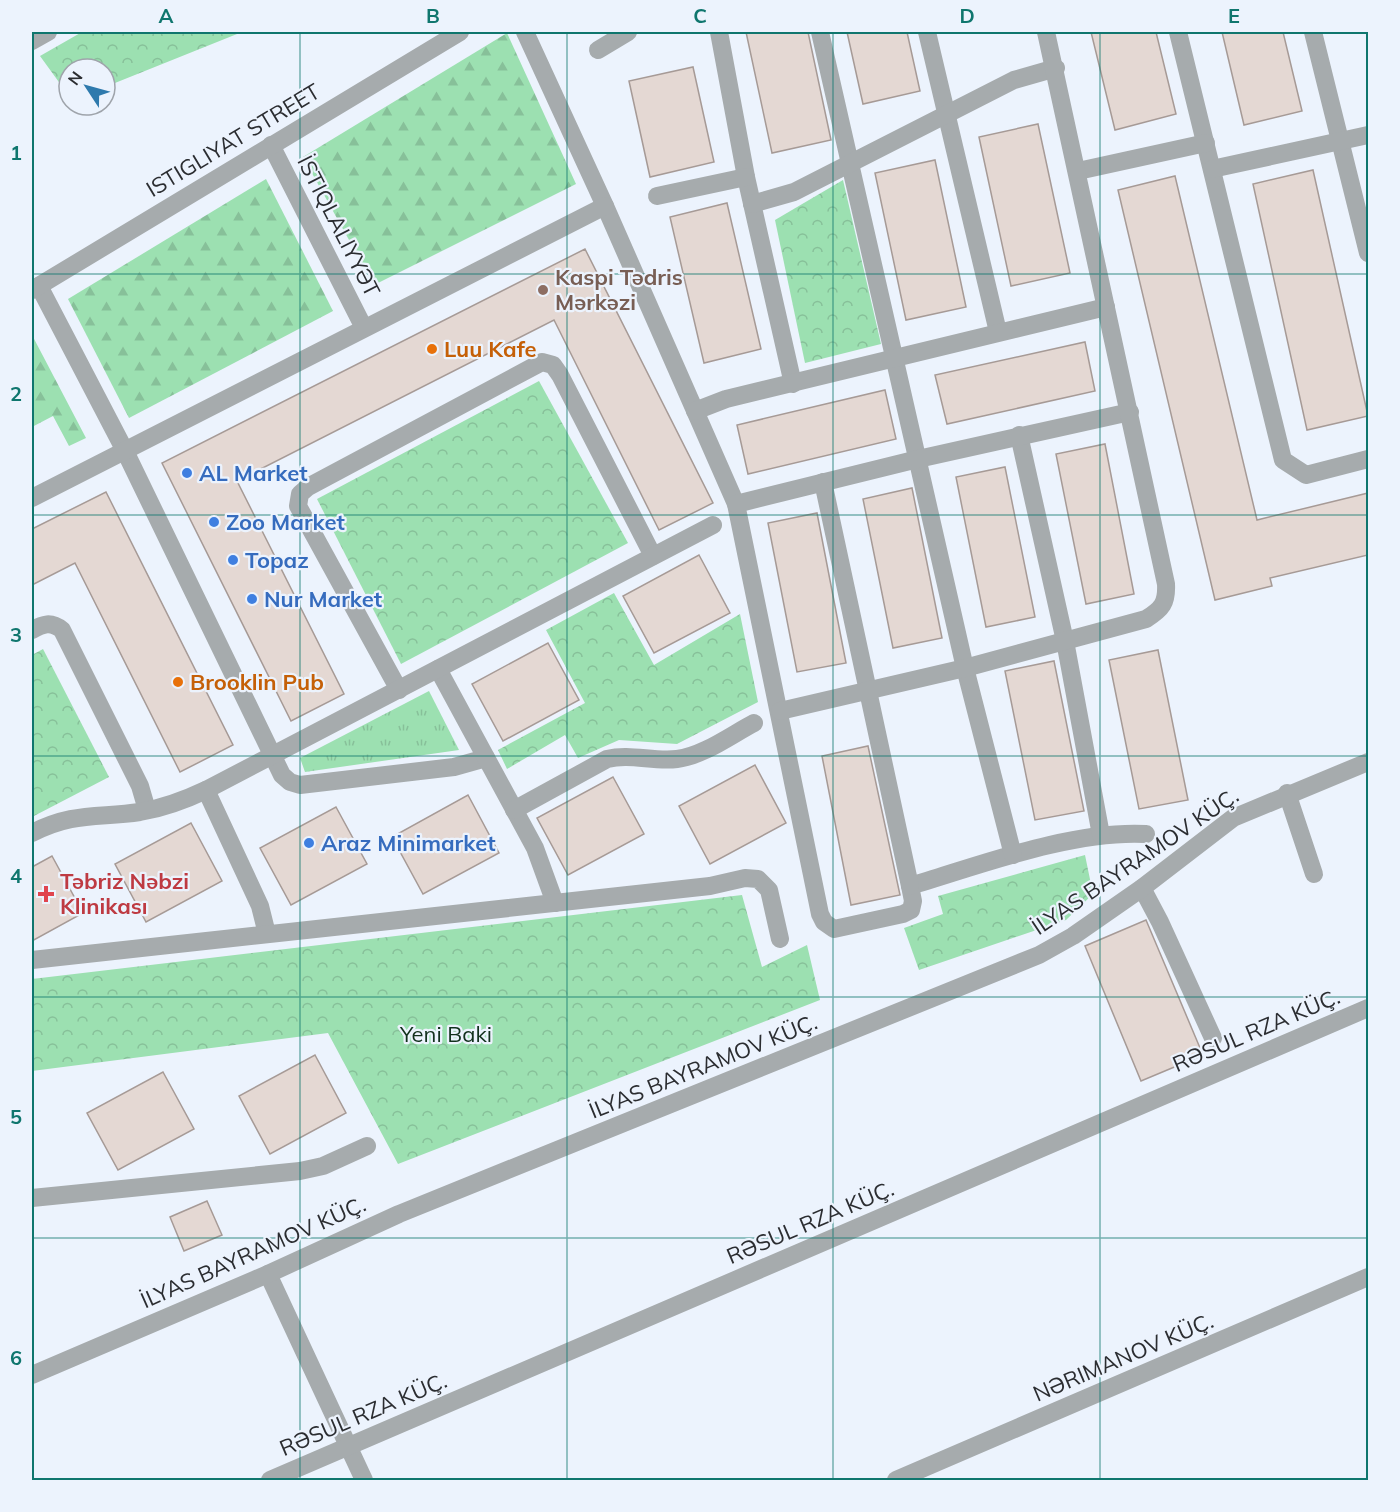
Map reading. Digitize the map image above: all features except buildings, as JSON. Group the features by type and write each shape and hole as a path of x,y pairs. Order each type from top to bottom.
{"street":[{"path":"32,41 48,32"},
{"name":"ISTIGLIYAT STREET","path":"35,288 460,32"},
{"path":"525,32 605,206 736,504 820,914 824,922 834,929 903,914 911,910 913,901 824,482"},
{"path":"598,50 628,32"},
{"path":"719,32 746,177 793,384"},
{"path":"820,32 965,668 1012,855"},
{"path":"927,32 998,332"},
{"path":"780,711 965,668 1146,619 1161,609 1167,600 1167,584 1056,68 1046,32"},
{"path":"1178,32 1283,460 1306,475 1368,459"},
{"path":"1313,32 1368,254"},
{"path":"752,204 794,192 1014,80 1056,68"},
{"path":"1212,169 1368,135"},
{"path":"1078,171 1206,143"},
{"name":"İSTIQLALIYYƏT","path":"271,145 364,328"},
{"path":"657,196 746,177"},
{"path":"32,498 124,449 605,206"},
{"path":"35,288 124,449 271,757 282,775 290,782 300,785 454,767 486,758"},
{"path":"695,411 726,399 1106,307"},
{"path":"399,690 298,506 300,494 308,487 542,362 553,365 560,375 653,556"},
{"path":"736,504 1019,435 1130,412"},
{"path":"1019,435 1065,641 1101,835"},
{"path":"32,833 67,818 147,810 180,802 271,757 713,525"},
{"path":"32,630 43,624 54,624 62,630 140,786 147,810"},
{"path":"438,669 546,872 555,903"},
{"path":"514,810 607,759 620,756 676,759 692,756 754,723"},
{"name":"İLYAS BAYRAMOV KÜÇ.","path":"32,1375 268,1274 399,1214 1039,955 1073,936 1142,888 1233,818 1368,762"},
{"path":"206,790 260,906 267,934"},
{"path":"1287,794 1314,874"},
{"path":"910,886 1012,855 1101,835 1146,834"},
{"path":"32,960 710,886 745,878 758,879 769,890 780,939"},
{"path":"1142,888 1161,922 1213,1038"},
{"name":"RƏSUL RZA KÜÇ.","path":"270,1480 1368,1008"},
{"path":"32,1198 300,1171 323,1166 367,1146"},
{"path":"268,1274 363,1480"},
{"name":"NƏRIMANOV KÜÇ.","path":"896,1480 1368,1278"}],"green space":[{"path":"82,32 242,32 117,82 117,57 57,57 57,79 40,56"},
{"path":"507,33 576,184 374,285 303,157"},
{"path":"266,179 333,311 129,418 68,299"},
{"path":"843,180 881,344 805,363 775,220"},
{"path":"32,335 86,438 69,446 53,416 32,427"},
{"path":"539,381 628,543 401,664 317,499"},
{"path":"614,593 654,665 740,614 758,702 677,744 619,740 578,758 565,735 507,769 498,750 585,703 546,630"},
{"path":"43,649 109,777 32,817 32,655"},
{"path":"429,691 459,750 305,772 300,758"},
{"path":"1085,855 1093,894 1066,920 919,970 904,928 943,914 938,896"},
{"name":"Yeni Baki","path":"742,895 762,967 807,945 820,1000 398,1164 328,1033 32,1071 32,979"}],"place":[{"name":"Kaspi Tədris Mərkəzi","path":"543,290"},
{"name":"Luu Kafe","path":"432,349"},
{"name":"AL Market","path":"187,473"},
{"name":"Zoo Market","path":"214,522"},
{"name":"Topaz","path":"233,560"},
{"name":"Nur Market","path":"252,599"},
{"name":"Brooklin Pub","path":"178,682"},
{"name":"Araz Minimarket","path":"309,843"},
{"name":"Təbriz Nəbzi Klinikası","path":"46,894"}]}
